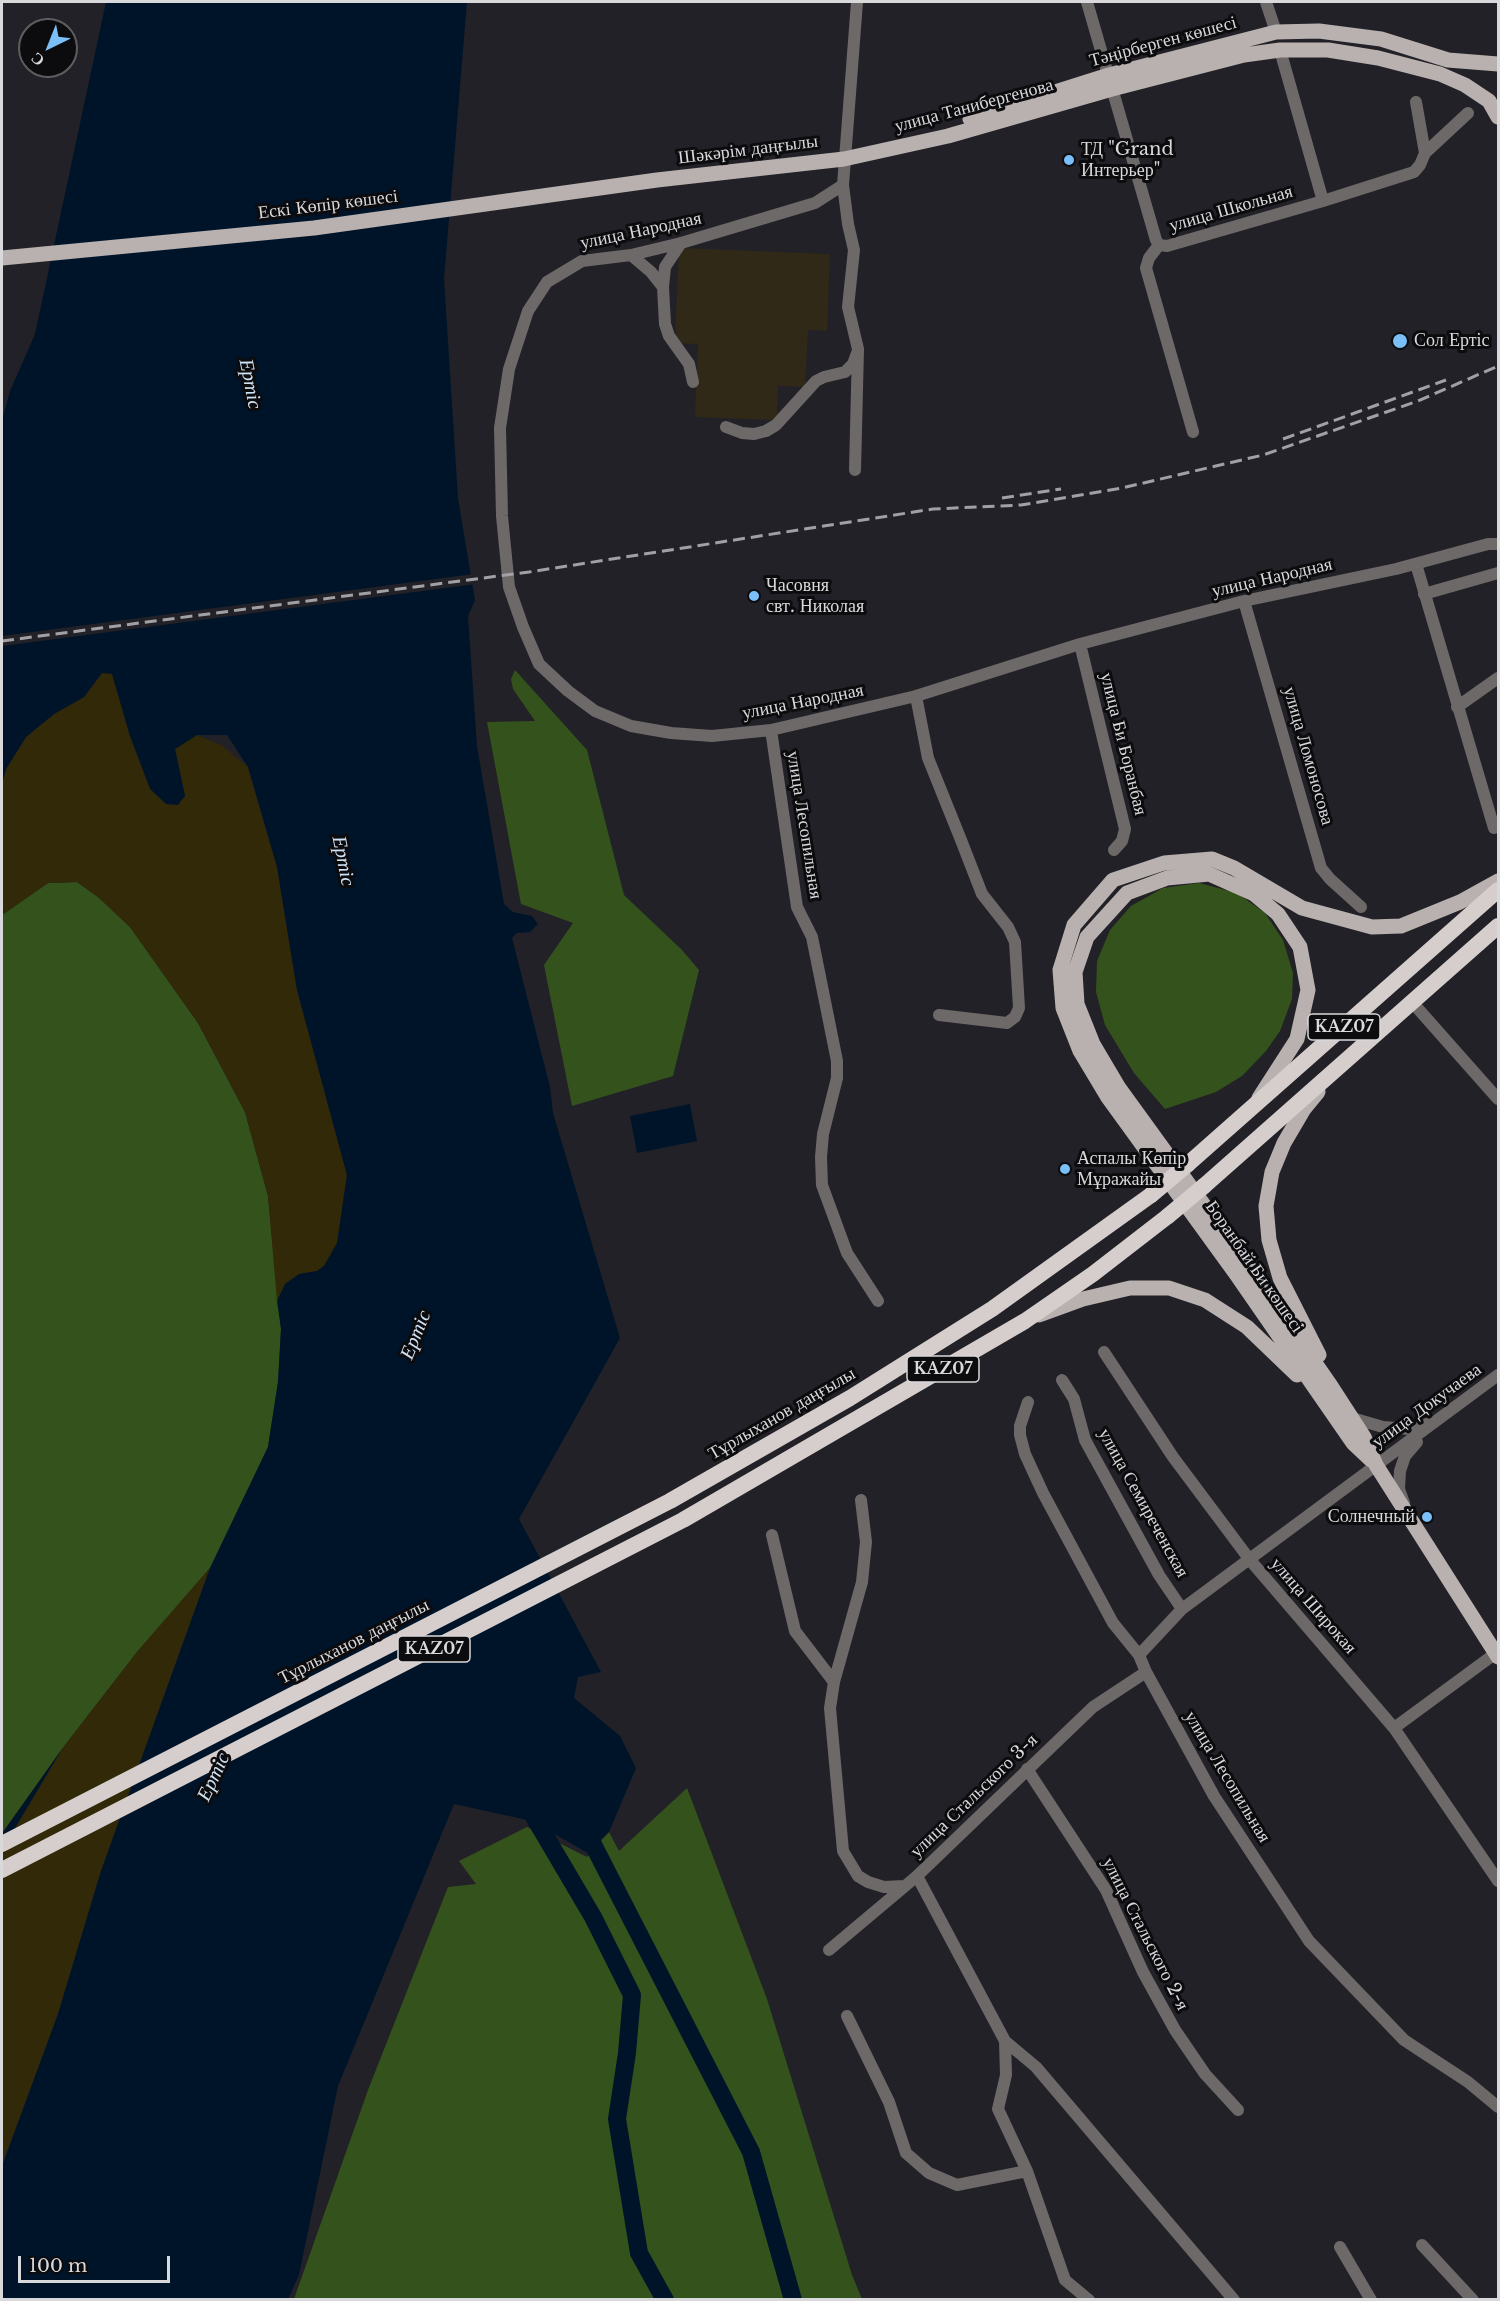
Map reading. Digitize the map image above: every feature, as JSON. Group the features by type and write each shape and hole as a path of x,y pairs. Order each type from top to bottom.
{"highway":[{"name":"Тұрлыханов даңғылы","path":"2,1844 670,1501 850,1398 992,1309 1151,1195 1498,890"},
{"name":"KAZ07","path":"2,1870 641,1543 726,1496 1025,1321 1093,1274 1204,1186 1498,926"}],"main road":[{"name":"Тәңірберген көшесі","path":"1110,82 1276,32 1319,31 1381,39 1448,60 1498,64"},
{"name":"Тәңірберген көшесі","path":"1110,82 1244,55 1280,50 1328,50 1378,58 1440,74 1465,85 1489,101 1498,117"},
{"name":"улица Танибергенова","path":"844,159 948,136 1110,82"},
{"name":"Шәкәрім даңғылы","path":"657,180 844,159"},
{"name":"Ескі Көпір көшесі","path":"2,258 314,228 657,180"},
{"name":"Боранбай Би көшесі","path":"1232,874 1212,859 1164,863 1113,880 1074,925 1060,970 1063,1008 1080,1051 1107,1096 1236,1274 1353,1443 1376,1465"},
{"path":"1232,874 1302,908 1372,927 1401,926 1460,902 1498,881"},
{"path":"1232,874 1278,914 1300,947 1308,990 1297,1039 1250,1110"},
{"name":"Боранбай Би көшесі","path":"1232,874 1167,878 1127,893 1087,938 1075,972 1077,1004 1093,1044 1119,1088 1248,1266 1331,1386 1364,1437 1376,1465 1497,1655"},
{"path":"1331,1386 1323,1363 1280,1278 1269,1240 1266,1206 1272,1172 1284,1143 1304,1109 1342,1063"},
{"path":"1025,1321 1083,1299 1130,1288 1170,1288 1205,1300 1247,1327 1320,1397"}],"street":[{"path":"855,470 858,349 848,307 854,250 843,185 857,2"},
{"name":"улица Школьная","path":"1087,2 1159,245 1167,246 1414,172 1425,153 1468,113"},
{"path":"1266,2 1276,32"},
{"path":"1280,50 1323,201"},
{"path":"1416,102 1425,153"},
{"name":"улица Народная","path":"843,185 815,203 681,243 631,255 582,261 547,282 528,311 509,369 500,428 502,516 509,587 539,664 568,691 595,711 631,726 671,733 712,736 771,730 916,696 1080,644 1244,601 1416,564 1493,544"},
{"path":"681,243 665,267 664,324 669,336 689,364 693,382"},
{"path":"1159,245 1149,258 1146,268 1194,432"},
{"path":"631,255 651,272 663,287"},
{"path":"726,427 742,433 754,434 766,431 776,424 816,381 845,372 853,363 858,349"},
{"path":"1493,544 1498,535"},
{"path":"1416,564 1494,828"},
{"path":"1424,594 1498,573"},
{"name":"улица Ломоносова","path":"1244,601 1321,868 1361,907"},
{"name":"улица Би Боранбая","path":"1080,644 1125,829 1122,841 1114,850"},
{"path":"1457,707 1498,678"},
{"path":"916,696 928,758 982,894 1008,927 1016,942 1019,1008 1015,1017 1007,1023 939,1015"},
{"name":"улица Лесопильная","path":"771,730 797,907 812,937 837,1061 837,1078 822,1146 822,1185 847,1253 878,1301"},
{"path":"1412,1002 1498,1099"},
{"name":"улица Широкая","path":"1104,1352 1173,1457 1250,1560 1394,1728 1498,1881"},
{"name":"улица Семиреченская","path":"1062,1380 1074,1399 1085,1440 1159,1575 1182,1609"},
{"name":"улица Докучаева","path":"1376,1465 1496,1382"},
{"name":"улица Лесопильная","path":"1028,1402 1020,1426 1025,1454 1043,1493 1113,1623 1139,1655 1146,1672 1214,1796 1309,1941 1404,2040 1468,2082 1498,2107"},
{"path":"1352,1418 1383,1427 1410,1429 1440,1420"},
{"path":"1408,1516 1399,1489 1400,1471 1405,1456 1440,1420"},
{"path":"1139,1655 1182,1609 1376,1465"},
{"path":"861,1500 866,1542 862,1582 834,1682 830,1708 843,1851 858,1876 868,1882 884,1887 904,1886"},
{"path":"772,1535 795,1631 834,1682"},
{"path":"1394,1728 1497,1655"},
{"name":"улица Стальского 3-я","path":"829,1950 917,1876 1092,1707 1146,1672"},
{"name":"улица Стальского 2-я","path":"1027,1769 1106,1890 1143,1972 1175,2030 1205,2074 1238,2110"},
{"path":"917,1876 1005,2041 1036,2067 1234,2300"},
{"path":"847,2016 889,2102 906,2152 929,2173 957,2185 1027,2171"},
{"path":"1005,2041 1006,2075 998,2109 1027,2171 1065,2280 1089,2300"},
{"path":"1422,2245 1473,2300"},
{"path":"1340,2247 1371,2300"}],"shaded area":[{"path":"679,248 830,254 827,331 808,330 805,387 778,386 777,420 695,417 698,344 675,343"}],"green space":[{"path":"515,670 587,750 624,895 682,950 699,970 673,1076 572,1106 544,965 573,923 521,904 487,722 535,721 513,689 511,679"},
{"path":"77,882 98,897 130,927 198,1023 245,1112 268,1196 281,1329 278,1382 268,1447 210,1568 137,1652 62,1749 2,1833 2,915 48,883"},
{"path":"1199,883 1237,893 1265,913 1283,940 1293,973 1292,999 1280,1031 1266,1051 1242,1076 1216,1092 1165,1109 1134,1073 1105,1025 1096,992 1097,961 1110,930 1131,906 1163,888"},
{"path":"687,1788 767,1999 852,2275 862,2299 294,2299 368,2090 448,1887 476,1884 459,1861 527,1827 587,1857 609,1832 619,1851"}],"sand":[{"path":"102,673 112,673 130,736 185,796 175,749 197,735 221,745 248,767 277,867 297,990 347,1175 337,1243 324,1266 317,1271 299,1274 286,1284 277,1301 268,1196 245,1112 198,1023 130,927 98,897 77,882 48,883 2,915 2,784 6,769 26,737 54,714 84,697"},
{"path":"210,1568 101,1871 58,2014 2,2166 2,1850 62,1749 137,1652"}],"water":[{"name":"Ертіс","path":"106,2 467,2 444,279 458,498 475,600 468,616 477,746 504,904 513,912 532,916 538,924 530,932 517,933 512,938 550,1087 553,1113 620,1338 519,1519 601,1672 578,1677 574,1698 620,1736 636,1768 609,1832 586,1852 532,1821 454,1804 338,2086 299,2275 288,2299 2,2299 2,2166 58,2014 101,1871 210,1568 268,1447 278,1382 281,1329 277,1301 285,1284 299,1274 317,1271 324,1266 337,1243 347,1175 297,990 277,867 248,767 227,735 197,735 175,749 185,796 178,805 166,804 150,789 130,736 112,674 102,673 84,697 54,714 26,737 6,769 2,784 2,420 10,391 35,334"},
{"path":"690,1104 697,1141 637,1153 630,1116"},
{"path":"62,1749 2,1850 2,1834"}],"pier":[{"path":"474,574 476,584 2,646 2,636"}],"waterway":[{"path":"527,1805 593,1917 632,1995 627,2053 617,2119 639,2253 665,2300"},
{"path":"582,1823 751,2152 793,2300"}],"railway":[{"path":"2,641 529,572 933,509 1021,505 1122,488 1263,455 1418,401 1498,366"},
{"path":"1283,439 1446,380"},
{"path":"1002,498 1061,489"}],"place":[{"name":"ТД \"Grand Интерьер\"","path":"1069,160"},
{"name":"Сол Ертіс","path":"1400,341"},
{"name":"Часовня свт. Николая","path":"754,596"},
{"name":"Аспалы Көпір Мұражайы","path":"1065,1169"},
{"name":"Солнечный","path":"1427,1517"}]}
